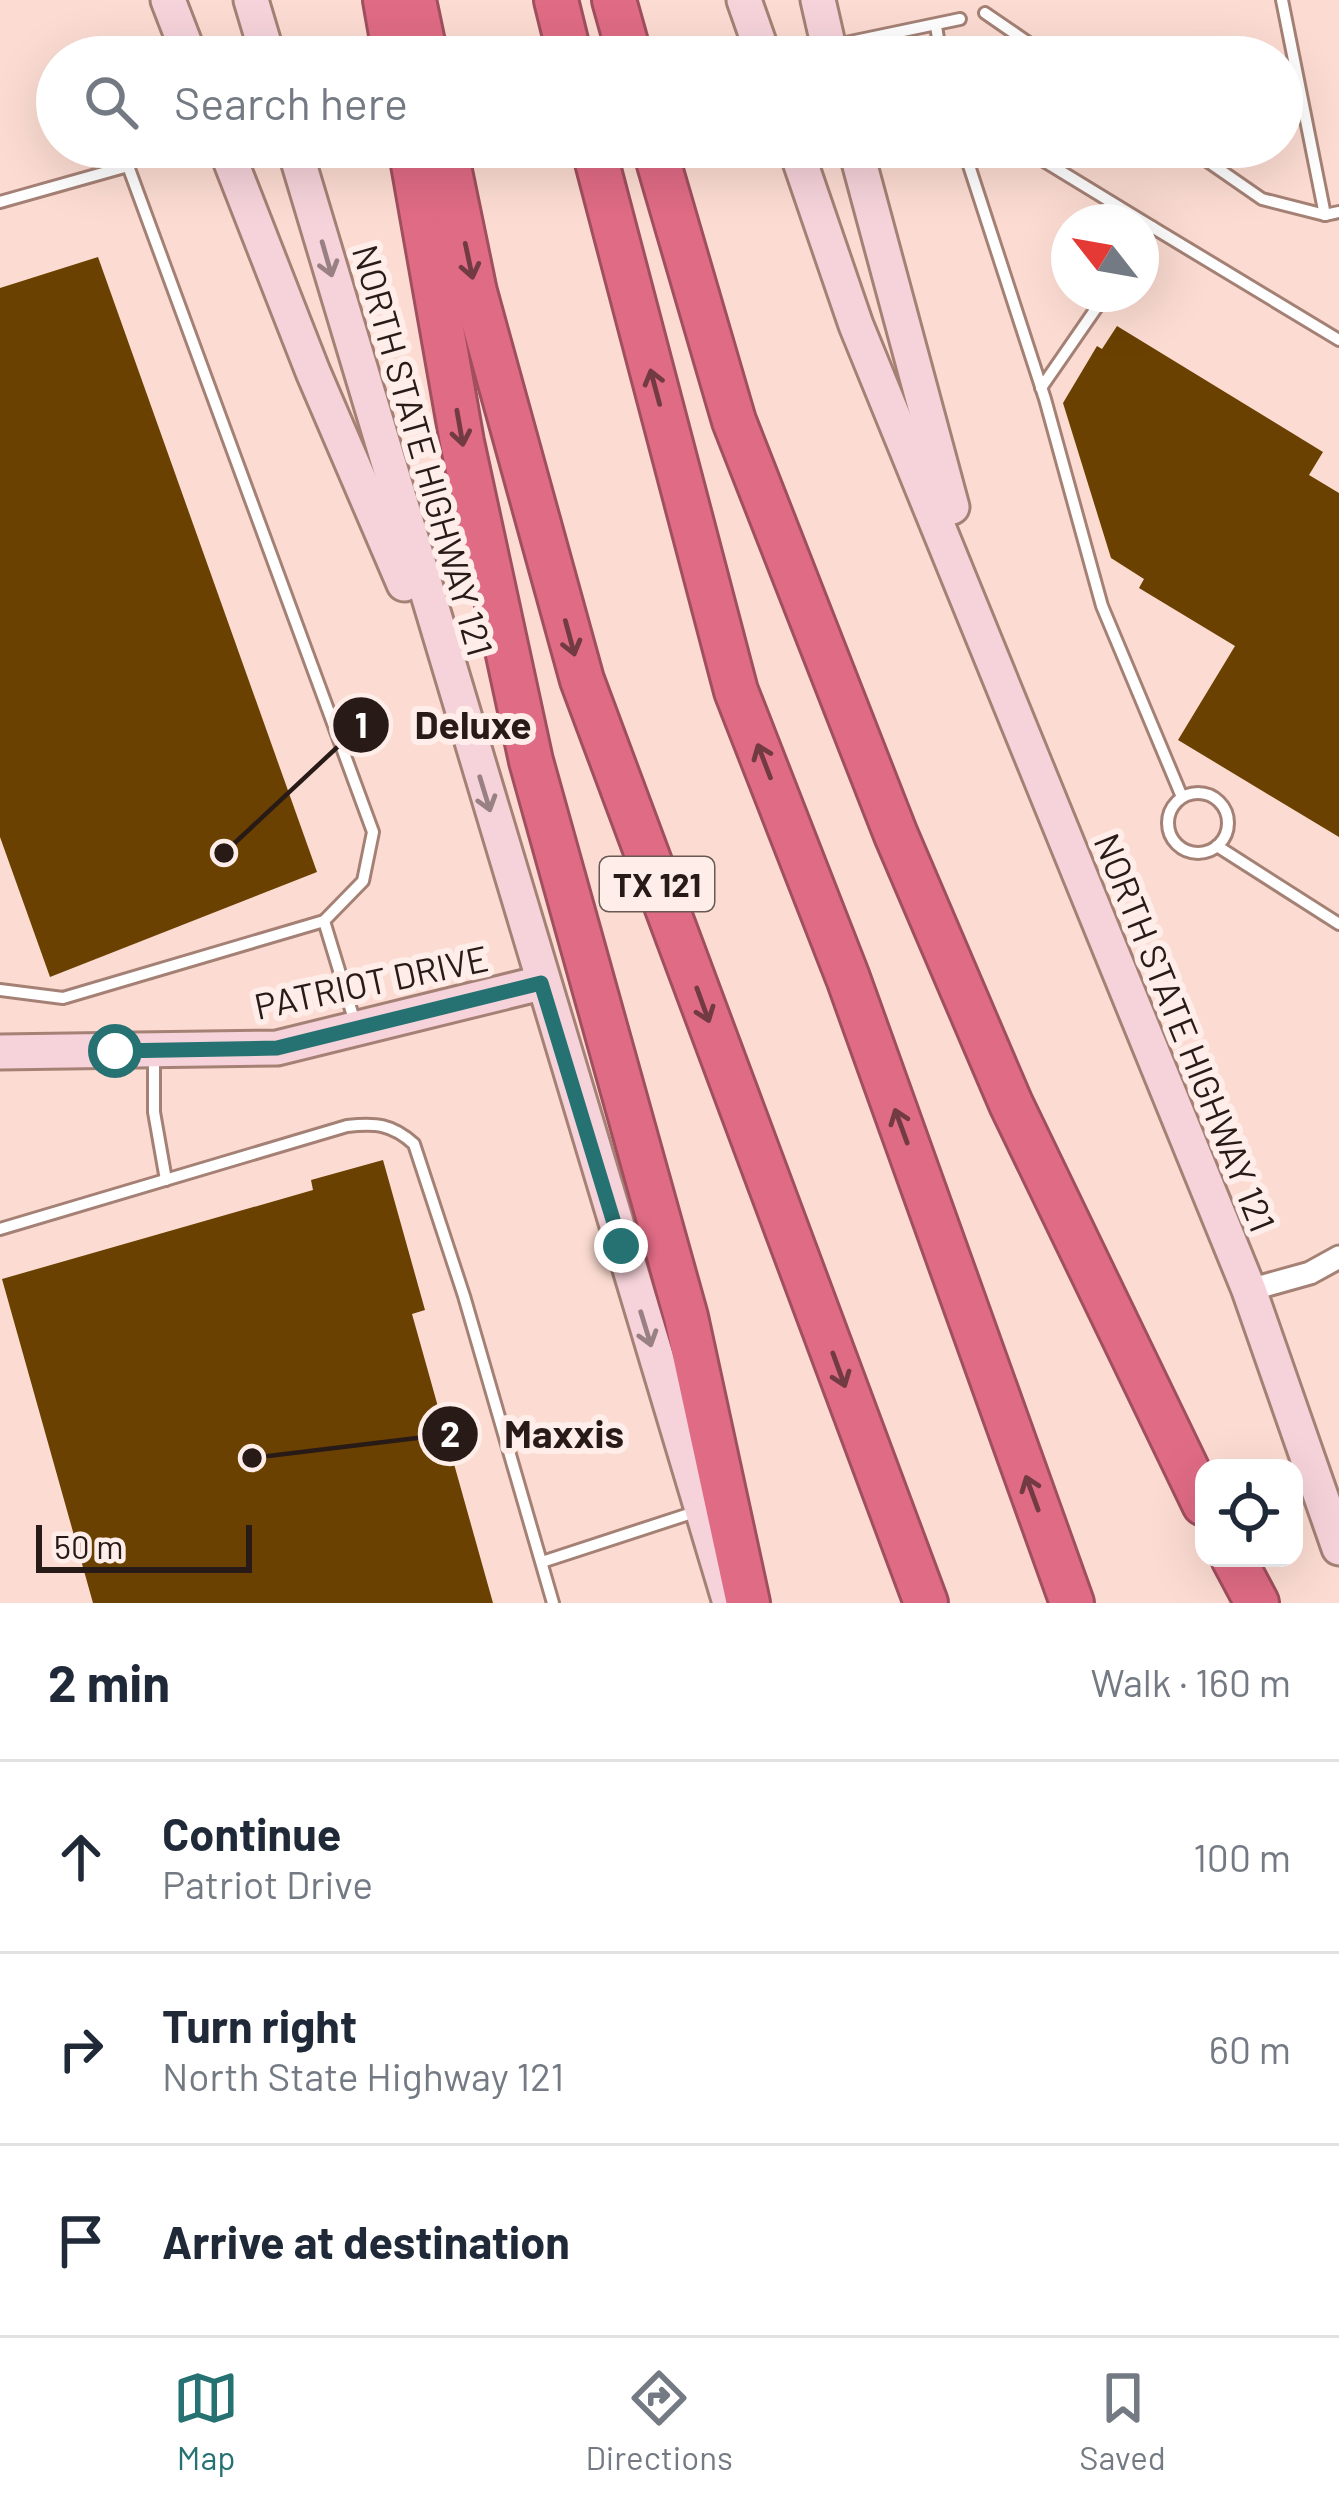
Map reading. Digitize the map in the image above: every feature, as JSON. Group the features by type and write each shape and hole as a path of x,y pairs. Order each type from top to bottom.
{"highway":[{"path":"385,0 391,36"},
{"path":"414,0 422,36"},
{"path":"556,0 565,36"},
{"path":"614,0 623,36"},
{"path":"414,168 462,442 531,760 686,1317 748,1603"},
{"name":"TX 121","path":"449,168 476,292 582,680 926,1603"},
{"path":"599,168 736,691 848,978 1072,1603"},
{"path":"660,168 734,421 896,835 1011,1104 1195,1485"},
{"path":"1238,1567 1257,1603"}],"main road":[{"path":"168,0 182,36"},
{"path":"251,0 262,36"},
{"path":"744,0 757,36"},
{"path":"818,0 826,36"},
{"path":"233,168 313,371 464,722"},
{"name":"NORTH STATE HIGHWAY 121","path":"300,168 730,1603"},
{"name":"NORTH STATE HIGHWAY 121","path":"802,168 856,325 1250,1291 1339,1548"},
{"path":"861,168 937,458 1016,716"},
{"name":"PATRIOT DRIVE","path":"0,1052 277,1048 541,983"}],"street":[{"path":"1250,1291 1310,1273 1339,1257"}],"lane":[{"path":"1282,0 1290,36"},
{"path":"985,13 1018,36"},
{"path":"895,36 960,19"},
{"path":"936,26 938,36"},
{"path":"1217,168 1262,199 1332,213 1303,89"},
{"path":"0,202 121,168"},
{"path":"0,990 63,998 324,921 364,881 374,832 129,168"},
{"path":"970,168 1041,388 1102,606 1182,797"},
{"path":"1055,168 1114,204"},
{"path":"1159,231 1339,340"},
{"path":"1041,388 1094,312"},
{"path":"1204,793 1222,805 1228,827 1217,846 1194,854 1175,843 1169,814 1182,797 1204,793"},
{"path":"1217,846 1339,924"},
{"path":"324,921 357,1028"},
{"path":"154,1050 154,1112 166,1180"},
{"path":"0,1229 347,1126 376,1123 397,1129 414,1144 464,1296 553,1603"},
{"path":"542,1562 701,1510"}],"building":[{"path":"98,257 317,872 50,977 0,837 0,288"},
{"path":"1117,326 1323,452 1309,475 1339,493 1339,837 1178,740 1235,646 1139,588 1144,579 1111,558 1063,403 1097,346 1102,349"},
{"path":"383,1160 425,1310 412,1314 493,1603 93,1603 2,1279 313,1190 311,1180"}],"place":[{"name":"Deluxe","path":"224,853"},
{"name":"Maxxis","path":"252,1458"}],"route":[{"path":"115,1051 277,1048 541,983 621,1246"}]}
